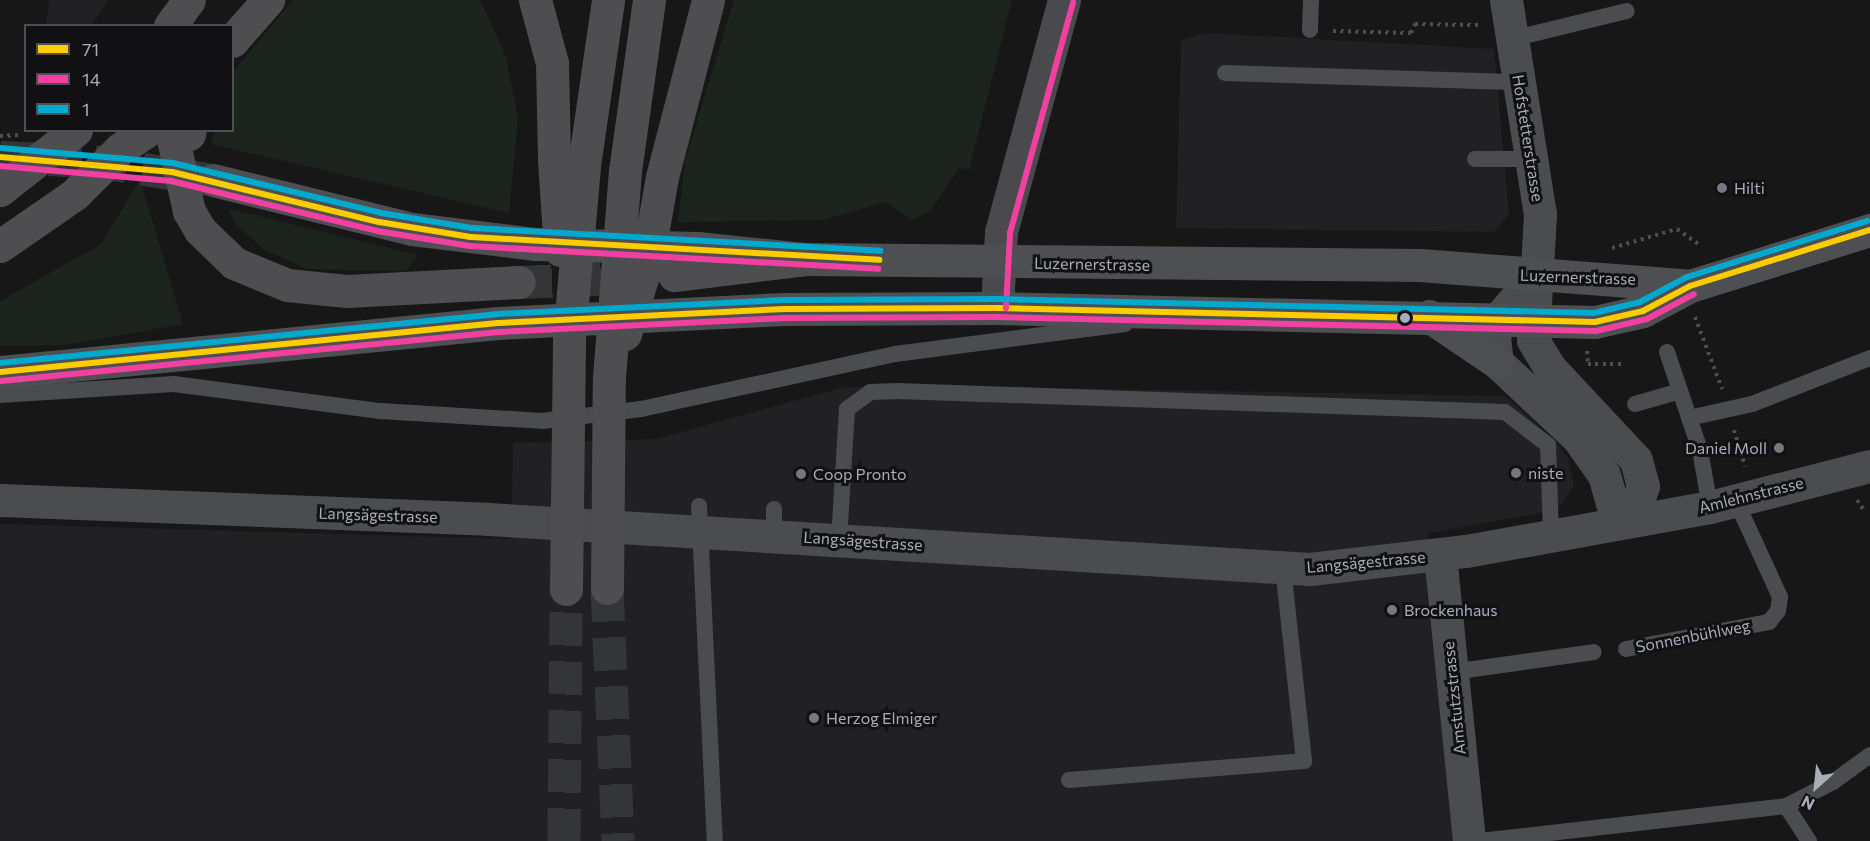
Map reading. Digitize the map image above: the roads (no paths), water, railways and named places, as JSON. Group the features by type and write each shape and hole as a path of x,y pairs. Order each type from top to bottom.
{"highway":[{"path":"171,24 189,0"},
{"path":"225,24 246,0"},
{"path":"234,38 268,0"},
{"path":"535,0 552,63 569,163 566,589"},
{"path":"569,163 608,0"},
{"path":"607,588 609,378 625,171 649,0"},
{"path":"609,378 647,262 662,177 708,0"},
{"path":"0,190 72,132"},
{"path":"0,246 75,194 126,140 175,139 189,210 200,230 234,263 287,285 347,291 519,282"},
{"path":"674,276 806,259"}],"main road":[{"path":"997,308 1001,232 1064,0"},
{"name":"Luzernerstrasse","path":"213,180 379,222 471,237 697,248 806,259 1420,266 1534,277 1690,286"},
{"name":"Luzernerstrasse","path":"0,372 498,323 785,309 997,308 1193,314 1618,318 1690,286 1870,230"},
{"path":"1427,315 1497,362"}],"street":[{"name":"Hofstetterstrasse","path":"1506,0 1499,32 1519,82 1541,230 1534,277"},
{"path":"1515,318 1533,340 1549,366 1619,438 1636,460 1643,486 1631,520 1612,503 1604,475 1578,438 1497,362 1494,338 1515,318 1534,277"},
{"name":"Amlehnstrasse","path":"1631,520 1723,504 1870,466"},
{"name":"Langsägestrasse","path":"0,500 488,519 700,519 774,522 839,540 1283,568 1440,555 1631,520"},
{"name":"Amstutzstrasse","path":"1440,555 1469,841"}],"lane":[{"path":"1310,30 1311,0"},
{"path":"1499,32 1627,11"},
{"path":"1225,73 1519,82"},
{"path":"1475,159 1530,159"},
{"path":"0,395 174,384 380,411 542,421 641,410 951,345 1193,314"},
{"name":"Sonnenbühlweg","path":"1626,649 1769,622 1778,611 1780,597 1723,504 1689,418 1667,352"},
{"path":"1689,418 1752,404 1870,358"},
{"path":"839,540 847,409 870,392 898,391 1505,411 1548,445 1551,535"},
{"path":"1635,404 1680,391"},
{"path":"700,519 715,841"},
{"path":"1069,780 1304,760 1283,568"},
{"path":"1452,672 1594,652"},
{"path":"1480,841 1786,806 1833,782 1870,755"},
{"path":"1786,806 1809,841"}],"tunnel":[{"path":"0,157 94,161 208,179"},
{"path":"519,282 646,277"},
{"path":"607,588 618,841"},
{"path":"564,841 566,589"}],"place":[{"name":"Hilti","path":"1722,188"},
{"name":"Daniel Moll","path":"1779,448"},
{"name":"niste","path":"1516,473"},
{"name":"Coop Pronto","path":"801,474"},
{"name":"Brockenhaus","path":"1392,610"},
{"name":"Herzog Elmiger","path":"814,718"}]}
